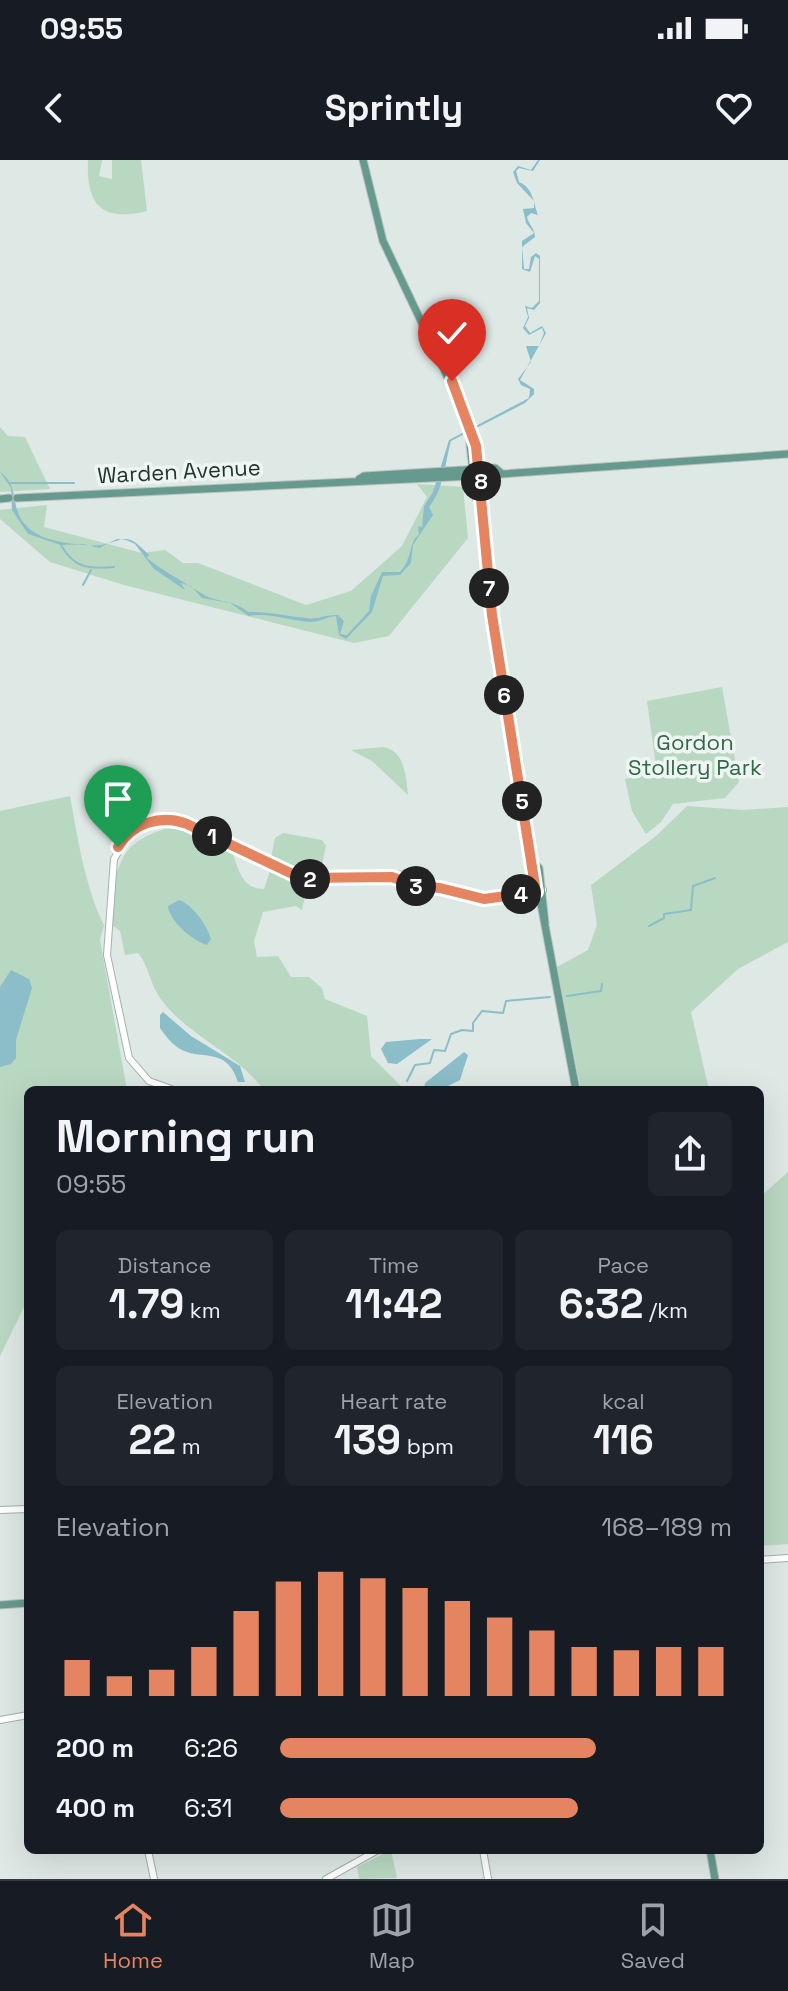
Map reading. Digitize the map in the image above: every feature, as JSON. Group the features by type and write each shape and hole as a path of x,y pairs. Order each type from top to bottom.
{"main road":[{"path":"363,160 383,241 452,381 471,439 476,498 481,503 492,615 508,722 519,761 519,785 575,1086"},
{"name":"Warden Avenue","path":"9,498 788,454"},
{"path":"0,1605 24,1603"},
{"path":"711,1854 715,1879"}],"street":[{"path":"163,1086 149,1081 129,1058 107,955 114,857 123,839 139,826 167,819 187,824 296,877 412,879 420,873 423,881 440,888 484,899 540,893"},
{"path":"412,879 416,886 423,881"},
{"path":"0,1510 24,1509"},
{"path":"764,1560 788,1558"},
{"path":"0,1720 24,1716"},
{"path":"149,1854 154,1879"},
{"path":"326,1879 371,1854"},
{"path":"484,1854 488,1879"}],"green space":[{"path":"88,160 102,160 99,176 112,179 112,160 141,160 147,211 119,214 100,207 90,189"},
{"path":"0,427 8,436 25,437 50,489 0,492"},
{"path":"417,484 463,487 468,538 389,636 354,643 124,585 50,562 0,519 0,510 47,505 44,527 142,553 165,550 183,563 198,563 306,605 351,591 402,546 427,497"},
{"name":"Gordon Stollery Park","path":"722,687 739,782 725,798 673,804 661,822 646,834 632,811 625,779 657,773 647,701"},
{"path":"383,747 396,753 400,759 408,795 372,761 351,750"},
{"path":"70,796 87,879 104,925 100,940 126,1086 24,1086 24,1309 0,1356 0,811"},
{"path":"687,806 743,810 788,807 788,942 738,969 691,1012 708,1086 580,1086 557,967 588,950 597,925 591,885 656,836"},
{"path":"168,828 185,829 232,852 242,877 257,888 264,889 270,871 304,884 307,888 302,910 296,906 263,912 254,941 257,957 278,956 291,977 309,977 322,988 325,999 367,1016 371,1056 401,1086 261,1086 240,1065 171,1011 157,993 138,953 125,955 120,931 112,925 120,863 136,843"},
{"path":"283,833 322,840 326,846 320,873 295,870 271,858 275,838"},
{"path":"788,1172 788,1544 764,1546 764,1193"},
{"path":"383,1854 392,1854 397,1878 359,1879 357,1867"}],"water":[{"path":"540,160 533,171 519,168 516,171 519,182 530,191 534,201 517,183 513,172 518,166 531,170"},
{"path":"534,202 538,215 531,213 527,217 534,232 535,237 522,247 522,241 534,233 526,223 523,209 534,208"},
{"path":"522,247 524,269 529,269 531,257 536,253 540,256 540,303 534,310 527,308 529,318 525,326 530,333 542,326 546,333 539,345 544,333 542,328 529,335 523,328 528,317 525,306 532,308 539,301 539,259 535,256 530,272 522,269"},
{"path":"526,346 539,346 531,361"},
{"path":"527,367 520,380 534,389 534,394 525,403 451,441 441,484 429,507 433,515 413,545 411,563 400,575 383,576 372,612 346,639 339,635 336,616 311,622 264,615 249,616 230,603 248,612 310,618 338,615 344,621 340,634 347,635 369,611 371,596 382,572 400,572 404,567 414,541 419,535 418,526 422,527 424,506 433,492 449,440 529,398 530,389 521,385 518,379"},
{"path":"0,472 12,487 18,512 29,529 46,538 77,544 61,545 28,534 12,510 11,488"},
{"path":"122,540 135,543 149,555 147,558 189,585 181,583 185,590 154,569 135,544"},
{"path":"192,588 206,596 230,603 202,598"},
{"path":"179,900 194,910 203,922 211,939 207,945 189,935 169,912 168,906"},
{"path":"11,970 29,979 32,988 16,1040 16,1058 11,1064 0,1067 0,987"},
{"path":"163,1012 191,1036 240,1066 245,1082 238,1082 233,1070 219,1058 186,1052 174,1045 160,1028"},
{"path":"432,1039 397,1064 388,1063 381,1049 386,1042"},
{"path":"464,1052 468,1055 460,1080 448,1086 425,1086"}],"waterway":[{"path":"11,483 74,483"},
{"path":"61,545 71,559 83,566 114,567"},
{"path":"83,585 91,570"},
{"path":"649,926 664,918 664,914 691,910 693,886 715,878"},
{"path":"567,996 601,991 602,984"},
{"path":"407,1081 415,1065 430,1063 434,1050 445,1051 451,1034 462,1030 473,1031 473,1023 482,1011 503,1013 506,1001 550,997"}],"route":[{"path":"118,847 125,836 137,827 170,819 187,824 301,878 392,877 416,886 440,888 484,899 536,892 534,863 516,779 492,615 476,446 452,381"}]}
